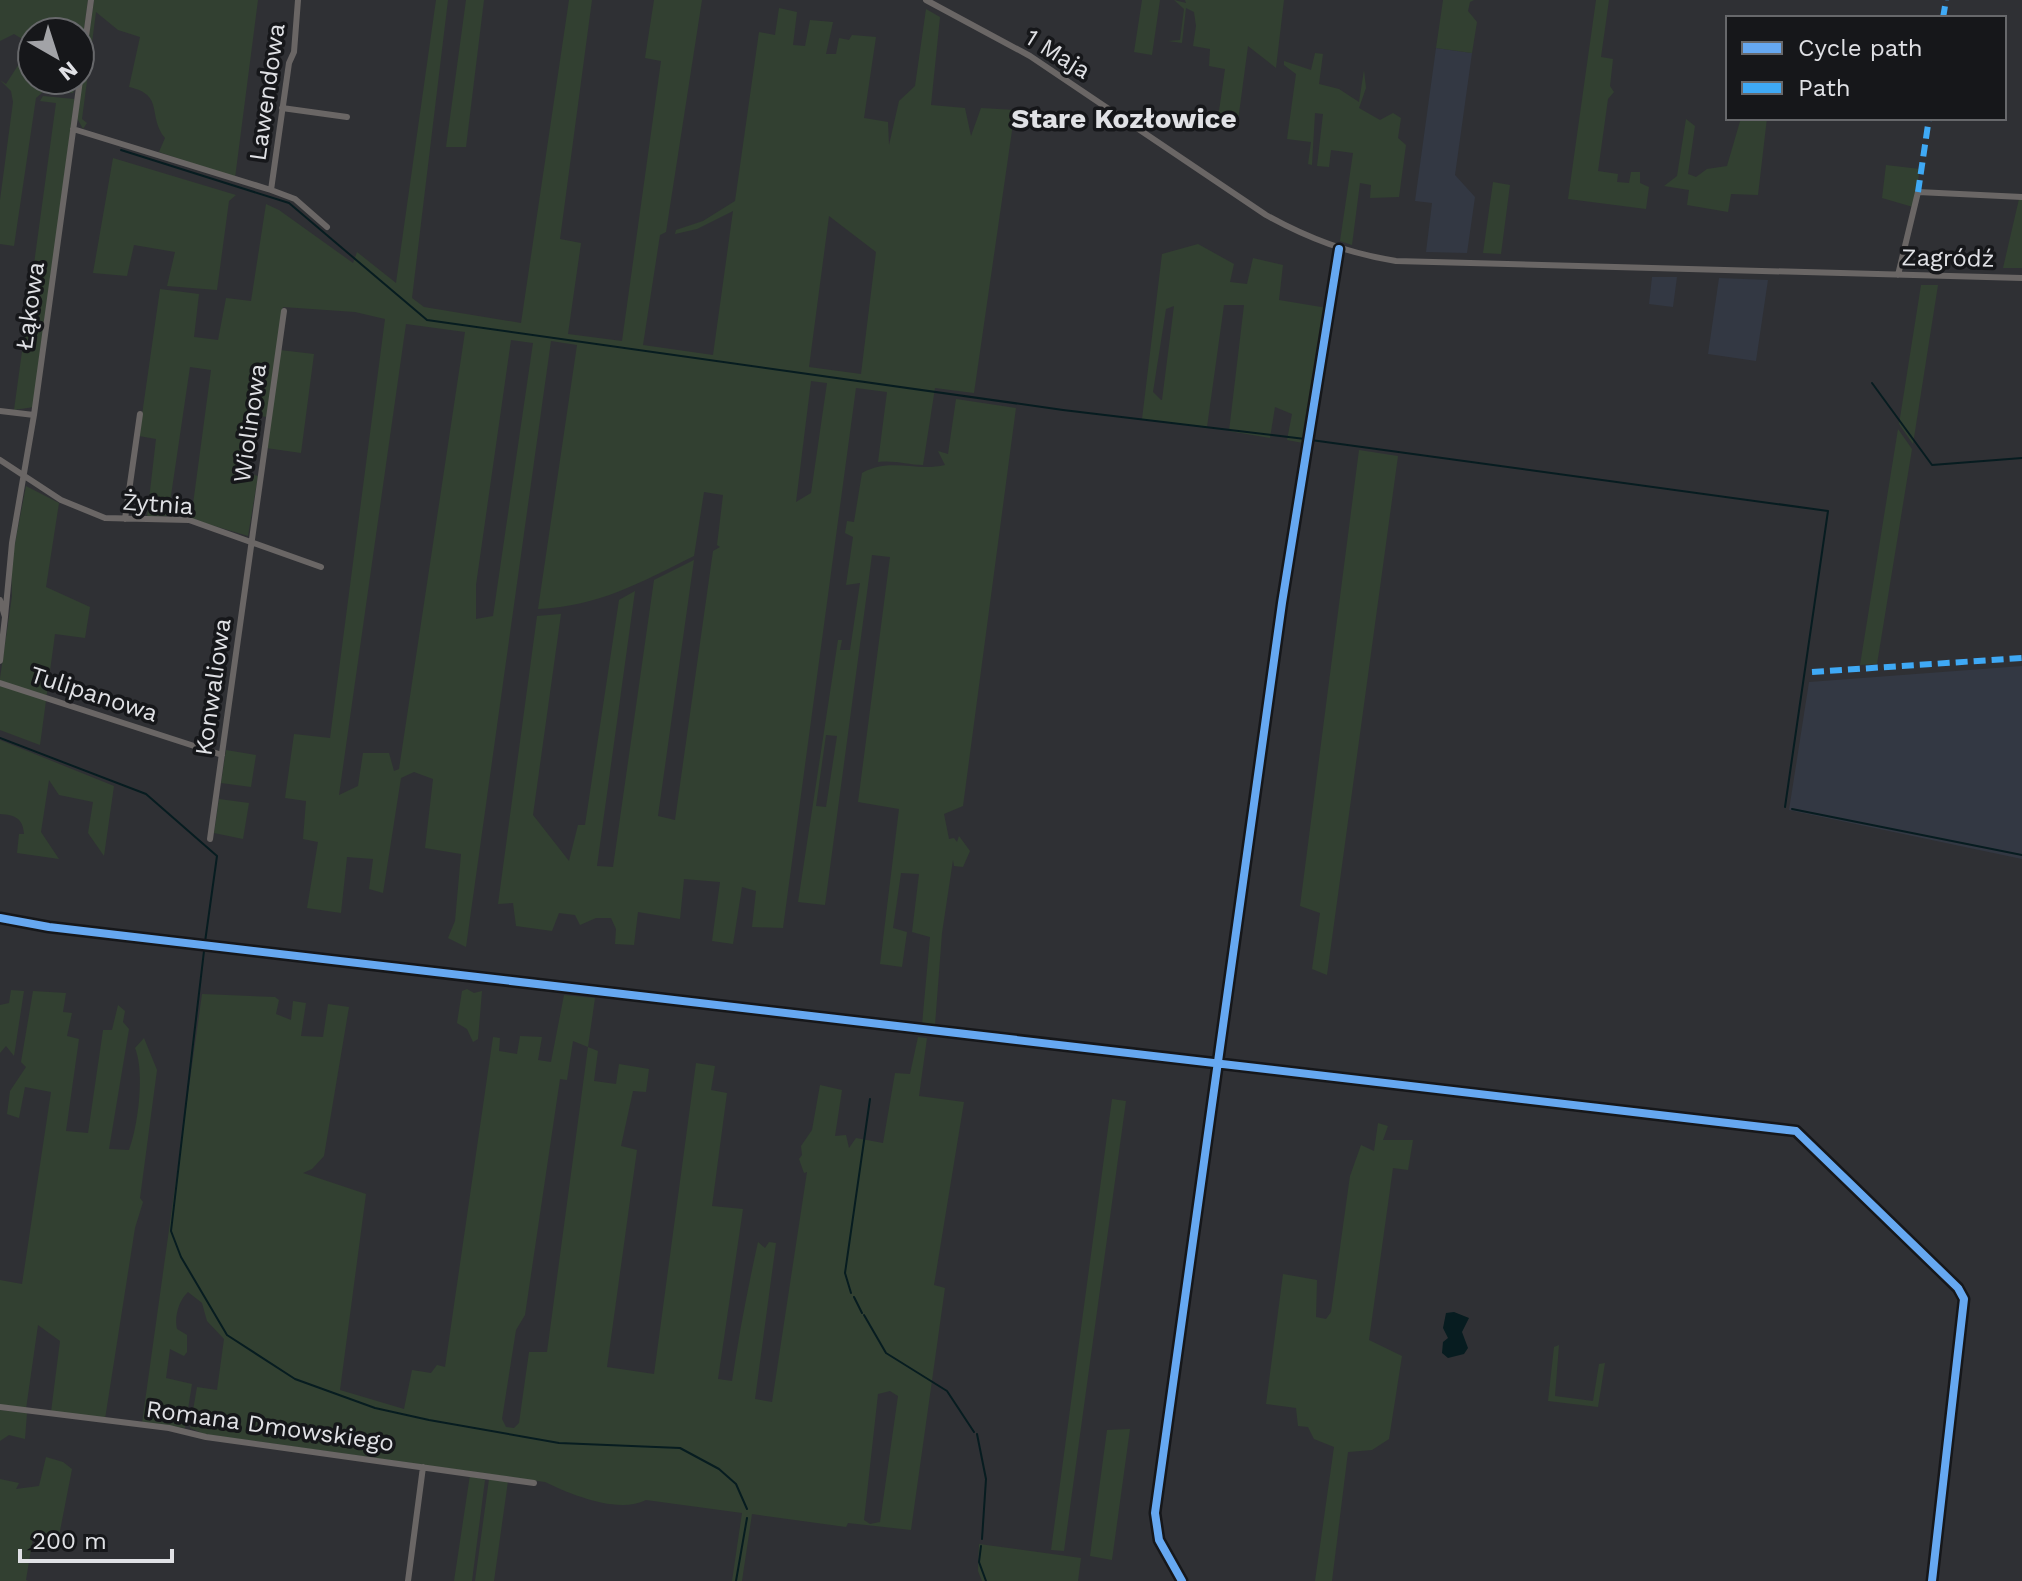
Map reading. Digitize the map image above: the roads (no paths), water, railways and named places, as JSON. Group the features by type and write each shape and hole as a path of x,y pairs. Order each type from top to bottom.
{"street":[{"name":"Łąkowa","path":"0,661 12,543 34,415 91,0"},
{"name":"Lawendowa","path":"271,190 289,63 294,52 298,0"},
{"name":"1 Maja","path":"926,0 1030,56 1286,226 1339,249"},
{"path":"282,108 347,117"},
{"path":"73,129 295,199 327,227"},
{"path":"1898,275 1918,192 2022,197"},
{"path":"1182,1581 1159,1540 1155,1513 1282,603 1339,249"},
{"name":"Zagródź","path":"1339,249 1396,261 1873,278 1898,275 2022,278"},
{"name":"Wiolinowa","path":"251,540 284,311"},
{"path":"0,411 34,415"},
{"path":"125,519 140,414"},
{"name":"Żytnia","path":"0,460 24,479 82,510 105,518 178,519 251,540 321,567"},
{"name":"Konwaliowa","path":"210,839 251,540"},
{"path":"0,600 5,617"},
{"name":"Tulipanowa","path":"0,683 222,755"},
{"path":"0,918 81,931 1217,1066 1796,1131 1958,1288 1964,1299 1932,1581"},
{"name":"Romana Dmowskiego","path":"0,1407 534,1483"},
{"path":"408,1581 423,1467"}],"water":[{"path":"1454,1312 1469,1318 1462,1332 1468,1348 1464,1354 1448,1358 1442,1353 1443,1342 1448,1338 1443,1328 1446,1313"}],"waterway":[{"path":"121,150 289,203 427,320 1063,410 1305,439"},
{"path":"1872,383 1932,465 2022,458"},
{"path":"1311,440 1828,511 1785,807"},
{"path":"0,738 146,794 217,856 205,942"},
{"path":"1792,809 2022,855"},
{"path":"204,951 171,1231 181,1257 227,1335 295,1379 375,1408 559,1443 680,1448 719,1469 736,1484 747,1509"},
{"path":"851,1293 845,1273 870,1099"},
{"path":"854,1297 862,1313"},
{"path":"864,1315 886,1353 947,1391 974,1432"},
{"path":"977,1434 986,1479 982,1539"},
{"path":"736,1581 747,1518"},
{"path":"981,1546 979,1562 986,1581"}],"district":[{"name":"Stare Kozłowice","path":"1124,118"}]}
